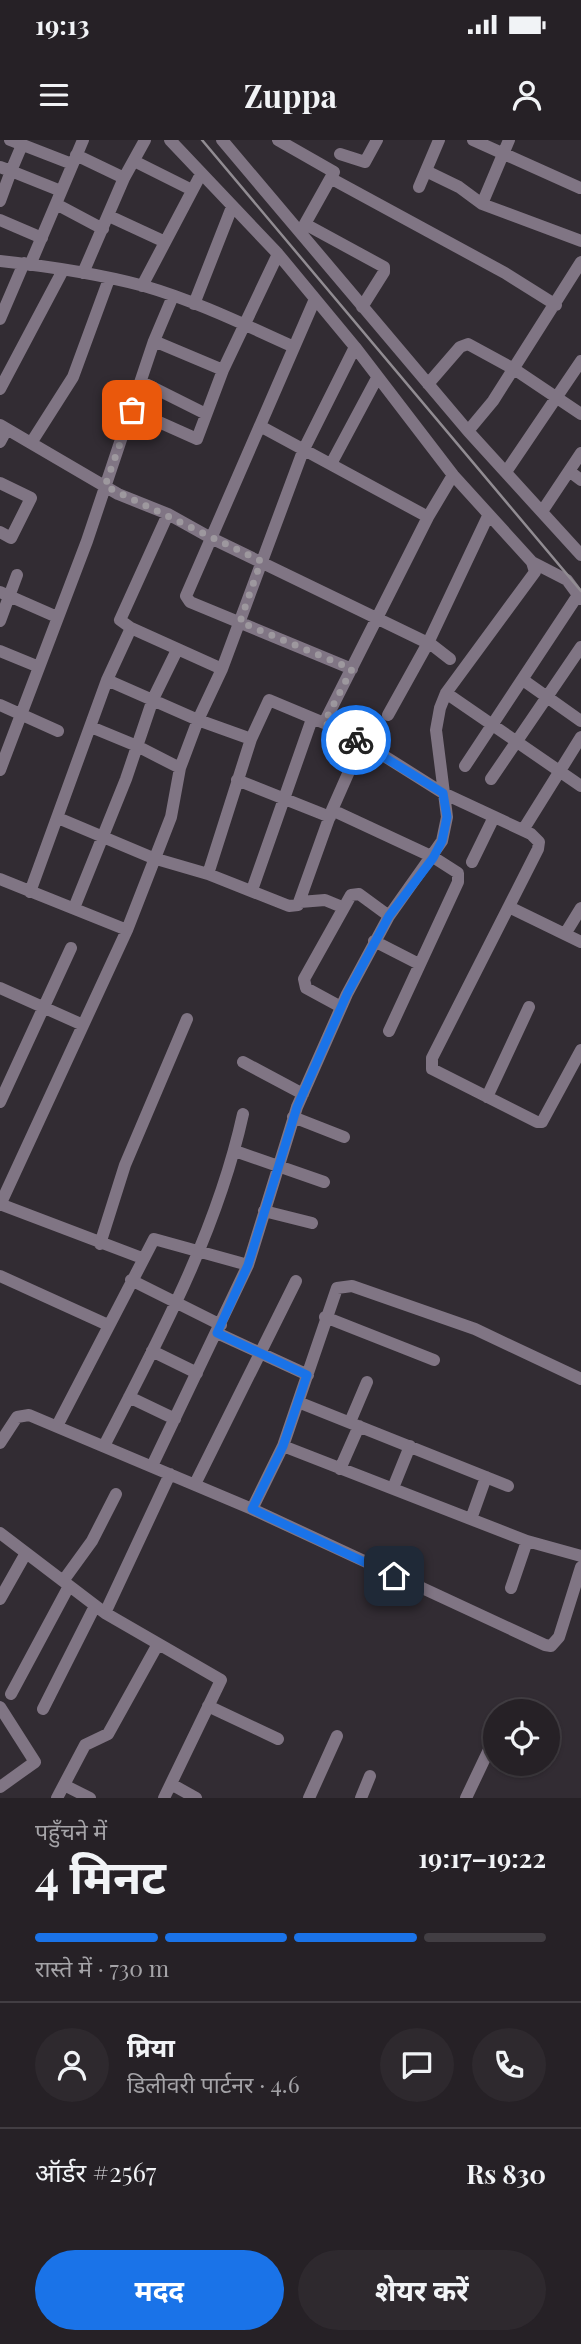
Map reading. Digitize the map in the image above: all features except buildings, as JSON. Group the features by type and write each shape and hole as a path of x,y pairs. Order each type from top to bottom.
{"street":[{"path":"0,319 42,238 83,140"},
{"path":"83,273 124,178 145,140"},
{"path":"170,140 278,254 488,516 532,562 567,580 580,597 465,766"},
{"path":"222,140 303,229 362,307 468,431 579,549"},
{"path":"278,140 332,175 495,267 556,305"},
{"path":"303,229 332,175 346,140"},
{"path":"340,154 365,162 377,140"},
{"path":"419,187 439,140"},
{"path":"473,140 580,188"},
{"path":"482,204 509,141"},
{"path":"0,201 6,169 16,142 124,178"},
{"path":"134,161 192,190"},
{"path":"6,169 58,197 103,229"},
{"path":"426,171 459,187 482,204 581,241"},
{"path":"142,286 201,174"},
{"path":"194,304 232,207"},
{"path":"109,215 163,242"},
{"path":"0,220 42,238"},
{"path":"303,229 384,267 384,272 362,307"},
{"path":"132,410 197,439 223,370 278,254"},
{"path":"0,261 83,273 142,286 194,304 294,347"},
{"path":"468,431 488,408 581,262"},
{"path":"0,389 62,272"},
{"path":"31,443 73,377 109,279"},
{"path":"1,764 22,714 142,382 154,341 173,296"},
{"path":"316,299 186,599 352,669"},
{"path":"154,341 223,370"},
{"path":"428,384 464,344 475,346 581,414"},
{"path":"142,1258 0,1205 127,930 171,817 180,768 198,720 222,669 303,451 355,347"},
{"path":"506,472 581,362"},
{"path":"331,464 377,378"},
{"path":"142,382 206,414"},
{"path":"260,426 428,517"},
{"path":"0,442 4,427 105,486 168,514 211,538 428,643 450,659"},
{"path":"542,510 581,453"},
{"path":"569,471 581,480"},
{"path":"253,890 285,799 318,721 352,669 428,517 453,475"},
{"path":"0,483 32,498 11,538 0,532"},
{"path":"168,514 120,621 222,669"},
{"path":"388,715 428,643 488,516"},
{"path":"152,1466 248,1265 293,1117 341,1007 374,941 389,916 433,858 446,827 436,730 446,693 532,577 535,572 532,562"},
{"path":"0,621 5,594 17,575"},
{"path":"5,594 57,617"},
{"path":"30,892 107,680 131,628"},
{"path":"491,779 581,647"},
{"path":"74,908 138,746 153,699 177,650"},
{"path":"0,652 39,667"},
{"path":"107,680 198,720 251,738"},
{"path":"523,680 581,721"},
{"path":"446,693 581,786"},
{"path":"208,874 251,738 269,700 318,721 362,742 443,793 537,838 538,849 430,1062 432,1069 542,1122 581,1050"},
{"path":"0,705 58,731"},
{"path":"91,727 138,746 180,768"},
{"path":"523,830 581,737"},
{"path":"300,902 331,813 362,742"},
{"path":"237,780 331,813 453,867 458,873 457,882 389,1031"},
{"path":"472,863 494,817"},
{"path":"58,818 153,859 208,874 289,906 300,902 325,900 342,907"},
{"path":"0,879 127,930"},
{"path":"341,1007 303,984 342,907 355,893 389,916"},
{"path":"509,908 581,942"},
{"path":"565,934 581,908"},
{"path":"374,941 419,964"},
{"path":"0,1102 71,948"},
{"path":"0,988 83,1026"},
{"path":"486,1097 529,1007"},
{"path":"100,1244 125,1165 187,1018"},
{"path":"243,1062 303,1094"},
{"path":"104,1446 200,1251 235,1150 243,1114"},
{"path":"293,1117 344,1137"},
{"path":"235,1150 324,1182"},
{"path":"264,1211 312,1223"},
{"path":"57,1426 149,1244 159,1238 248,1265"},
{"path":"0,1276 108,1325"},
{"path":"131,1280 176,1303 262,1354 307,1375"},
{"path":"195,1484 296,1281"},
{"path":"252,1509 283,1446 337,1288 352,1286 475,1329 581,1379"},
{"path":"325,1317 434,1360"},
{"path":"152,1351 197,1373"},
{"path":"340,1469 367,1382"},
{"path":"129,1397 175,1419"},
{"path":"298,1402 508,1486"},
{"path":"0,1443 17,1417 23,1414 57,1426 252,1509 551,1646 559,1637 581,1567"},
{"path":"283,1446 527,1541 581,1556"},
{"path":"393,1488 410,1446"},
{"path":"43,1709 100,1609 170,1474"},
{"path":"471,1519 486,1477"},
{"path":"12,1693 66,1583 116,1494"},
{"path":"0,1532 100,1609 221,1680 164,1798"},
{"path":"511,1588 527,1541"},
{"path":"0,1599 26,1553"},
{"path":"57,1798 85,1745 108,1734 158,1644"},
{"path":"208,1706 278,1739"},
{"path":"0,1787 35,1762 2,1714"},
{"path":"309,1798 337,1735"},
{"path":"466,1798 483,1762"},
{"path":"361,1798 370,1776"},
{"path":"171,1784 196,1798"},
{"path":"64,1785 90,1798"}],"railway":[{"path":"202,140 581,591"}],"way so far":[{"path":"132,410 105,486 261,561 240,622 352,669 324,723 356,740"}],"route":[{"path":"356,740 443,793 446,827 433,858 389,916 347,994 297,1107 248,1265 217,1333 307,1375 283,1446 252,1509 394,1576"}]}
